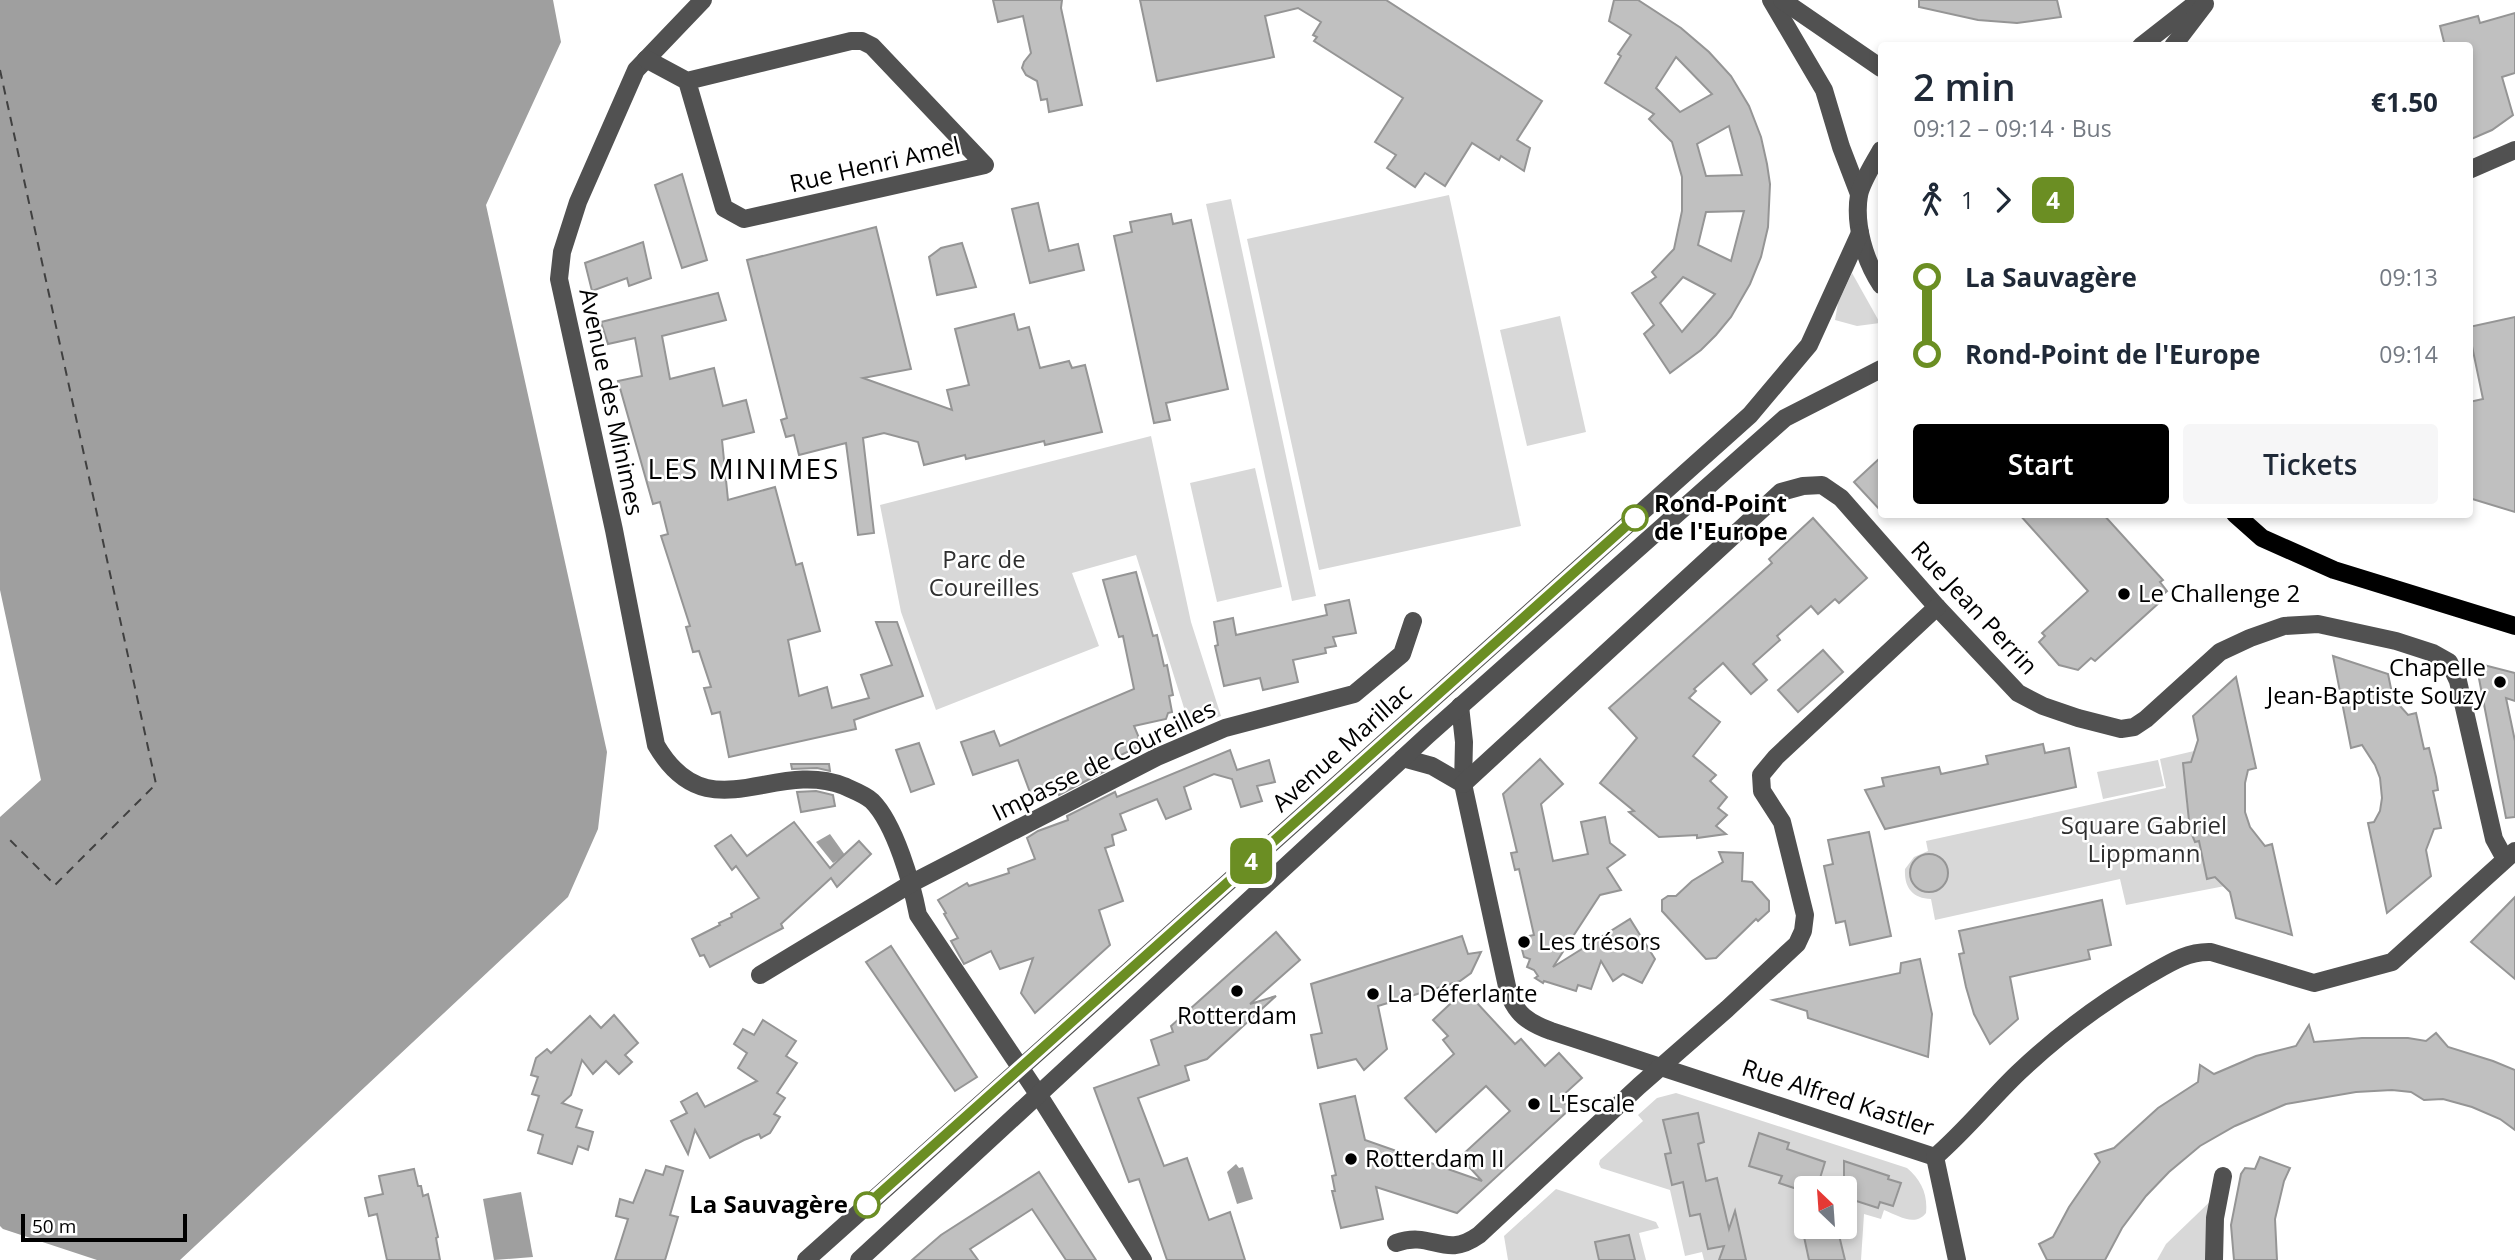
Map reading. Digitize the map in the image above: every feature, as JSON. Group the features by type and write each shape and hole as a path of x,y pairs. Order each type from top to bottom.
{"main road":[{"path":"2240,518 2262,538 2334,570 2515,626"}],"street":[{"name":"Avenue des Minimes","path":"703,0 636,70 578,202 562,252 559,279 614,530 656,745 668,766 702,787 718,791 798,780 834,782 872,800 885,818 912,883 918,915 1038,1094 1143,1260"},
{"path":"1772,0 1824,90 1859,194 1860,233 1871,270 1878,280"},
{"path":"1782,0 1878,66"},
{"path":"2146,42 2200,0"},
{"path":"2176,42 2208,0"},
{"name":"Rue Henri Amel","path":"851,41 862,41 872,46 906,80 985,165 744,219 724,208 687,81 851,41"},
{"path":"646,59 687,81"},
{"path":"2473,168 2515,150"},
{"path":"1859,194 1878,156"},
{"name":"Avenue Marillac","path":"806,1260 1750,415 1809,345 1860,233"},
{"name":"Avenue Marillac","path":"859,1260 1460,706 1785,418 1878,371"},
{"name":"Rue Jean Perrin","path":"1463,784 1781,492 1803,486 1822,485 1841,498 1937,607 2018,693 2043,706 2078,718 2121,729 2134,727 2220,652 2284,626 2318,624 2396,641 2433,653 2449,662 2458,681 2494,839 2510,855"},
{"path":"1396,1243 1417,1238 1457,1247 1472,1240 1788,955 1803,931 1805,915 1782,822 1762,791 1761,775 1776,757 1937,607"},
{"name":"Impasse de Coureilles","path":"761,975 912,883 1157,757 1225,728 1354,694 1402,654 1413,621"},
{"name":"Rue Alfred Kastler","path":"1460,706 1464,742 1463,784 1508,990 1515,1008 1529,1022 1935,1157 2020,1072 2068,1030 2131,986 2185,955 2211,951 2314,983 2392,962 2510,855"},
{"path":"1403,758 1432,766 1463,784"},
{"path":"1935,1157 1957,1260"},
{"path":"2214,1260 2215,1218 2223,1176"}],"green space":[{"path":"1449,195 1521,526 1319,570 1247,239"},
{"path":"1231,199 1316,596 1292,601 1206,204"},
{"path":"1852,273 1878,323 1857,326 1835,320 1838,303"},
{"path":"1560,316 1586,432 1527,446 1500,330"},
{"name":"Parc de Coureilles","path":"1151,436 1191,622 1221,716 1190,727 1136,555 1072,573 1099,646 936,710 901,612 880,505"},
{"path":"1255,468 1282,587 1217,602 1190,483"},
{"name":"Square Gabriel Lippmann","path":"2194,751 2191,762 2183,764 2191,800 2186,801 2194,842 2199,841 2207,878 2215,877 2225,886 2126,905 2120,879 1935,920 1931,899 1914,894 1908,886 1905,869 1914,857 1928,851 1926,841 2166,788 2160,759"},
{"path":"2158,760 2164,786 2103,799 2097,772"},
{"path":"1676,1093 1907,1168 1923,1188 1926,1213 1912,1220 1884,1210 1881,1219 1864,1214 1861,1260 1704,1260 1702,1252 1685,1256 1670,1190 1601,1168 1599,1164 1600,1160 1643,1121 1638,1115 1657,1098"},
{"path":"1556,1189 1656,1222 1659,1228 1639,1233 1646,1260 1508,1260 1504,1236"},
{"path":"2220,1192 2214,1260 2157,1260 2166,1244"}],"shaded area":[{"path":"0,0 553,0 561,42 486,205 607,752 598,829 568,897 180,1260 97,1260 0,1226 0,817 41,780 0,590"},
{"path":"830,834 845,855 833,863 816,842"},
{"path":"1236,1164 1239,1168 1243,1167 1253,1199 1237,1204 1227,1172"},
{"path":"521,1192 533,1257 494,1260 483,1199"}],"building":[{"path":"993,0 1062,0 1061,8 1082,105 1049,112 1047,99 1041,100 1037,81 1026,75 1022,68 1031,53 1023,16 998,22"},
{"path":"1140,0 1386,0 1542,101 1517,140 1530,148 1524,171 1501,156 1499,160 1472,143 1445,186 1425,173 1415,187 1387,168 1396,155 1375,142 1403,98 1314,41 1317,37 1313,35 1321,22 1298,8 1265,16 1274,57 1157,81"},
{"path":"1614,0 1638,0 1681,28 1709,52 1731,76 1749,106 1761,137 1767,164 1770,184 1768,227 1761,257 1750,284 1731,317 1716,335 1670,373 1644,334 1654,325 1632,293 1656,277 1652,272 1674,249 1682,211 1682,177 1672,142 1649,119 1654,114 1605,83 1621,56 1618,54 1631,35 1609,21","holes":["1676,57 1712,94 1680,112 1656,88","1729,126 1742,175 1706,176 1697,144","1744,211 1731,261 1698,245 1706,212","1683,277 1715,294 1682,332 1660,303"]},
{"path":"1919,0 2057,0 2061,17 2017,23 1978,20 1919,7"},
{"path":"2515,13 2515,73 2502,77 2513,115 2492,130 2473,138 2473,42 2444,42 2440,26 2478,16 2480,23"},
{"path":"682,174 707,260 682,268 655,185"},
{"path":"1038,203 1049,251 1078,244 1084,270 1030,283 1012,209"},
{"path":"1171,214 1173,224 1191,220 1228,389 1166,403 1170,420 1154,423 1114,236 1132,232 1130,222"},
{"path":"876,227 911,369 863,378 952,410 947,390 969,385 955,329 1014,314 1018,330 1029,327 1040,368 1069,361 1072,368 1085,365 1102,432 1045,445 1044,441 966,459 965,455 924,465 918,442 884,433 863,438 874,533 858,535 846,443 799,455 794,435 786,437 781,420 787,418 747,260"},
{"path":"643,242 651,278 629,286 627,278 592,291 585,263"},
{"path":"962,243 976,287 937,295 929,257 941,248"},
{"path":"718,293 726,320 662,336 670,379 714,368 723,406 746,400 754,432 722,440 728,500 775,487 796,565 802,563 820,631 788,640 799,696 827,687 832,708 869,698 861,675 892,665 876,622 897,622 923,696 854,720 856,729 729,757 720,712 712,714 704,688 711,687 699,651 693,652 686,627 690,626 661,536 668,534 660,502 653,504 618,381 642,376 635,338 608,344 601,322"},
{"path":"2515,317 2515,512 2473,499 2473,401 2483,399 2473,351 2473,326"},
{"path":"1878,460 1878,508 1854,482"},
{"path":"1813,518 1867,578 1839,603 1835,599 1818,614 1811,606 1777,636 1780,640 1753,664 1767,680 1751,694 1723,663 1694,689 1696,691 1689,698 1720,722 1693,756 1716,775 1710,781 1727,797 1718,808 1727,815 1716,826 1726,834 1697,838 1697,835 1659,837 1629,812 1634,811 1600,783 1637,738 1609,708 1772,563 1769,559"},
{"name":"Le Challenge 2","path":"2023,518 2107,518 2163,580 2160,582 2167,591 2159,598 2161,601 2095,661 2091,658 2078,670 2059,665 2039,642 2045,636 2042,633 2088,591"},
{"path":"1136,572 1153,636 1157,635 1164,666 1167,665 1173,695 1169,696 1172,712 1168,713 1166,719 1134,726 1142,745 1102,764 1105,771 1059,795 1055,784 1031,795 1018,760 973,775 961,742 994,731 1000,746 1134,689 1123,636 1119,637 1103,580"},
{"path":"1349,600 1356,633 1333,637 1336,646 1325,648 1326,653 1293,660 1298,682 1263,690 1260,678 1224,686 1215,646 1218,645 1214,622 1233,618 1236,635 1327,615 1325,605"},
{"path":"1823,650 1843,672 1798,712 1778,690"},
{"path":"2333,656 2388,674 2393,698 2408,715 2416,713 2424,749 2429,748 2436,777 2438,790 2433,791 2441,828 2434,829 2426,850 2431,876 2387,913 2368,823 2374,822 2380,811 2380,778 2362,745 2351,748"},
{"path":"2476,663 2515,673 2515,701 2506,698 2515,741 2515,817 2506,818"},
{"path":"2236,677 2256,768 2248,770 2245,812 2250,827 2265,846 2272,844 2292,935 2236,918 2230,892 2215,877 2207,879 2199,841 2195,842 2190,830 2183,763 2191,762 2198,740 2193,716"},
{"path":"919,743 934,784 911,792 896,750"},
{"path":"2043,744 2045,753 2069,748 2076,787 1885,829 1865,790 1884,786 1882,778 1939,767 1941,774 1988,764 1986,756"},
{"path":"1230,750 1237,770 1269,760 1275,782 1257,786 1262,801 1241,807 1232,779 1214,774 1184,787 1191,809 1166,819 1157,799 1120,814 1126,830 1112,835 1114,845 1105,848 1123,901 1099,910 1110,945 1035,1013 1021,993 1033,958 1000,969 991,951 964,964 951,941 958,938 938,900 967,883 969,886 1009,873 1008,869 1035,859 1027,838 1068,820 1067,816 1115,792 1117,797"},
{"path":"1540,759 1563,784 1541,804 1553,861 1588,854 1581,822 1605,817 1610,843 1625,855 1607,868 1621,890 1600,895 1553,967 1630,919 1655,959 1642,983 1623,974 1613,981 1601,961 1591,989 1578,985 1576,991 1544,981 1543,983 1535,978 1538,976 1534,970 1527,967 1530,959 1524,957 1519,938 1534,935 1519,869 1515,870 1511,853 1517,852 1503,794"},
{"path":"791,764 829,764 830,771 817,768 792,769"},
{"path":"816,791 833,795 835,806 801,812 797,792"},
{"path":"794,822 830,868 859,841 871,854 837,887 831,878 781,924 783,928 710,967 704,955 700,956 692,939 720,925 719,923 732,917 731,914 759,898 736,866 732,870 715,846 731,835 747,856"},
{"path":"1869,832 1891,936 1850,945 1845,921 1836,923 1824,866 1833,864 1828,840"},
{"path":"1719,852 1743,853 1742,881 1752,882 1769,901 1769,911 1758,921 1756,919 1716,958 1706,959 1662,911 1662,900 1668,896 1676,896 1692,881 1723,862"},
{"path":"1929,854 1942,860 1948,873 1942,886 1929,892 1916,886 1910,873 1916,860"},
{"path":"2515,897 2515,979 2471,942"},
{"path":"2102,900 2111,945 2088,950 2090,959 2010,977 2018,1019 1990,1044 1974,1014 1966,987 1959,954 1964,953 1959,931"},
{"path":"1276,932 1300,960 1250,1004 1276,996 1207,1059 1185,1066 1189,1080 1138,1098 1164,1166 1187,1158 1209,1220 1230,1212 1245,1260 1167,1260 1139,1179 1129,1182 1094,1088 1159,1065 1151,1040 1173,1032 1171,1026"},
{"name":"La Déferlante","path":"1462,936 1468,954 1481,952 1471,973 1460,981 1378,1006 1387,1049 1364,1070 1356,1059 1318,1068 1311,1035 1322,1033 1311,984"},
{"path":"891,946 977,1077 955,1091 866,962"},
{"path":"1920,959 1932,1014 1928,1057 1808,1018 1807,1011 1773,1000 1900,973 1901,963"},
{"name":"L'Escale","path":"1465,990 1515,1044 1521,1039 1545,1066 1559,1053 1582,1078 1560,1098 1570,1109 1457,1213 1376,1187 1383,1219 1341,1228 1332,1191 1335,1191 1332,1176 1336,1175 1320,1104 1355,1096 1365,1140 1482,1181 1460,1157 1510,1111 1486,1086 1436,1132 1405,1098 1454,1054 1443,1040 1448,1036 1433,1020"},
{"path":"614,1015 638,1043 625,1055 632,1062 619,1074 606,1061 593,1074 582,1060 571,1095 562,1103 582,1110 576,1127 593,1132 588,1150 578,1146 572,1164 538,1153 543,1135 528,1130 539,1096 532,1094 538,1077 531,1075 536,1058 547,1049 551,1053 590,1016 601,1028"},
{"path":"763,1020 796,1041 786,1056 797,1063 777,1093 785,1098 774,1114 780,1117 770,1133 761,1138 759,1134 744,1140 710,1158 695,1130 688,1154 671,1121 687,1113 681,1102 697,1093 705,1107 757,1081 738,1068 747,1053 734,1044 743,1029 754,1035"},
{"path":"2309,1025 2314,1042 2362,1038 2408,1038 2426,1041 2436,1033 2448,1047 2515,1070 2515,1130 2500,1119 2472,1107 2443,1099 2424,1100 2411,1092 2356,1092 2286,1104 2235,1126 2200,1146 2169,1172 2146,1196 2122,1228 2105,1260 2047,1260 2039,1244 2053,1237 2069,1207 2100,1162 2095,1154 2114,1148 2158,1108 2198,1082 2200,1065 2214,1074 2256,1056 2296,1046"},
{"path":"1698,1113 1704,1142 1698,1144 1706,1181 1717,1178 1729,1229 1735,1211 1746,1260 1719,1260 1724,1246 1708,1249 1700,1214 1690,1216 1683,1182 1672,1185 1665,1154 1671,1153 1663,1120"},
{"path":"1759,1133 1789,1143 1787,1149 1825,1162 1821,1176 1794,1176 1794,1188 1779,1183 1782,1176 1749,1166"},
{"path":"2260,1157 2290,1168 2275,1219 2277,1260 2234,1260 2231,1225 2241,1174 2245,1168 2255,1169"},
{"path":"1844,1161 1889,1176 1888,1179 1901,1183 1893,1206 1880,1202 1878,1208 1857,1201 1857,1176 1844,1176"},
{"path":"666,1166 683,1171 670,1215 678,1217 665,1260 615,1260 628,1219 616,1216 620,1199 633,1203 646,1170 663,1175"},
{"path":"414,1169 423,1196 428,1194 438,1237 440,1260 387,1260 377,1214 369,1216 365,1198 383,1194 379,1176"},
{"path":"1039,1172 1096,1260 1066,1260 1032,1209 970,1249 978,1260 912,1260 941,1235"},
{"path":"1629,1235 1635,1260 1599,1260 1595,1242"},
{"path":"1804,1239 1840,1239 1845,1260 1809,1260"}],"ferry route":[{"path":"0,70 156,784 55,885 8,838"}],"bus line":[{"name":"4","path":"867,1205 1635,518"}],"place":[{"name":"Rond-Point de l'Europe","path":"1635,518"},
{"name":"Le Challenge 2","path":"2124,594"},
{"name":"Chapelle Jean-Baptiste Souzy","path":"2500,682"},
{"name":"Les trésors","path":"1524,942"},
{"name":"Rotterdam","path":"1237,991"},
{"name":"La Déferlante","path":"1373,994"},
{"name":"L'Escale","path":"1534,1104"},
{"name":"Rotterdam II","path":"1351,1159"},
{"name":"La Sauvagère","path":"867,1205"}],"district":[{"name":"LES MINIMES","path":"744,469"}]}
